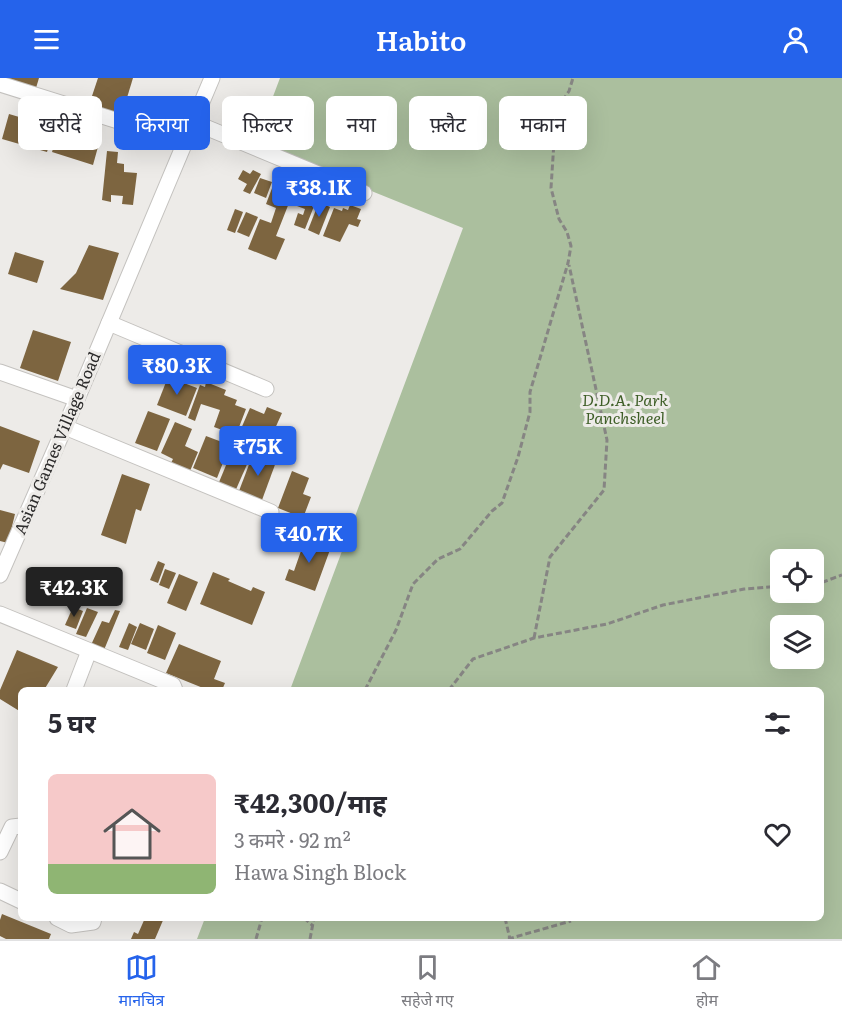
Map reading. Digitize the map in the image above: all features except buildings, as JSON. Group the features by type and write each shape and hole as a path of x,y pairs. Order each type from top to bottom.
{"street":[{"name":"Asian Games Village Road","path":"205,96 212,78"},
{"path":"0,84 114,120"},
{"path":"210,129 364,193"},
{"name":"Asian Games Village Road","path":"0,575 182,150"},
{"path":"109,323 266,389"},
{"path":"0,372 77,399"},
{"path":"64,427 271,512"},
{"path":"0,614 174,687"},
{"path":"75,687 89,651"},
{"path":"0,852 12,827 18,826"},
{"path":"0,891 18,900"},
{"path":"63,921 71,925 93,921"}],"path":[{"path":"367,687 396,630 413,584 438,559 460,549 492,511 502,503 518,457 530,412 530,392 571,246 551,188 556,111 569,91 573,78"},
{"path":"534,638 550,557 604,490 607,440 568,263"},
{"path":"824,582 842,575"},
{"path":"451,687 473,659 534,638 607,624 663,605 744,589 770,587"},
{"path":"256,939 261,921"},
{"path":"307,921 313,926"},
{"path":"310,939 314,921"},
{"path":"506,921 510,939 571,921"}],"green space":[{"name":"D.D.A. Park Panchsheel","path":"280,78 842,78 842,939 197,939 204,921 824,921 824,687 291,687 463,228 270,150 314,150 314,96 273,96"}]}
